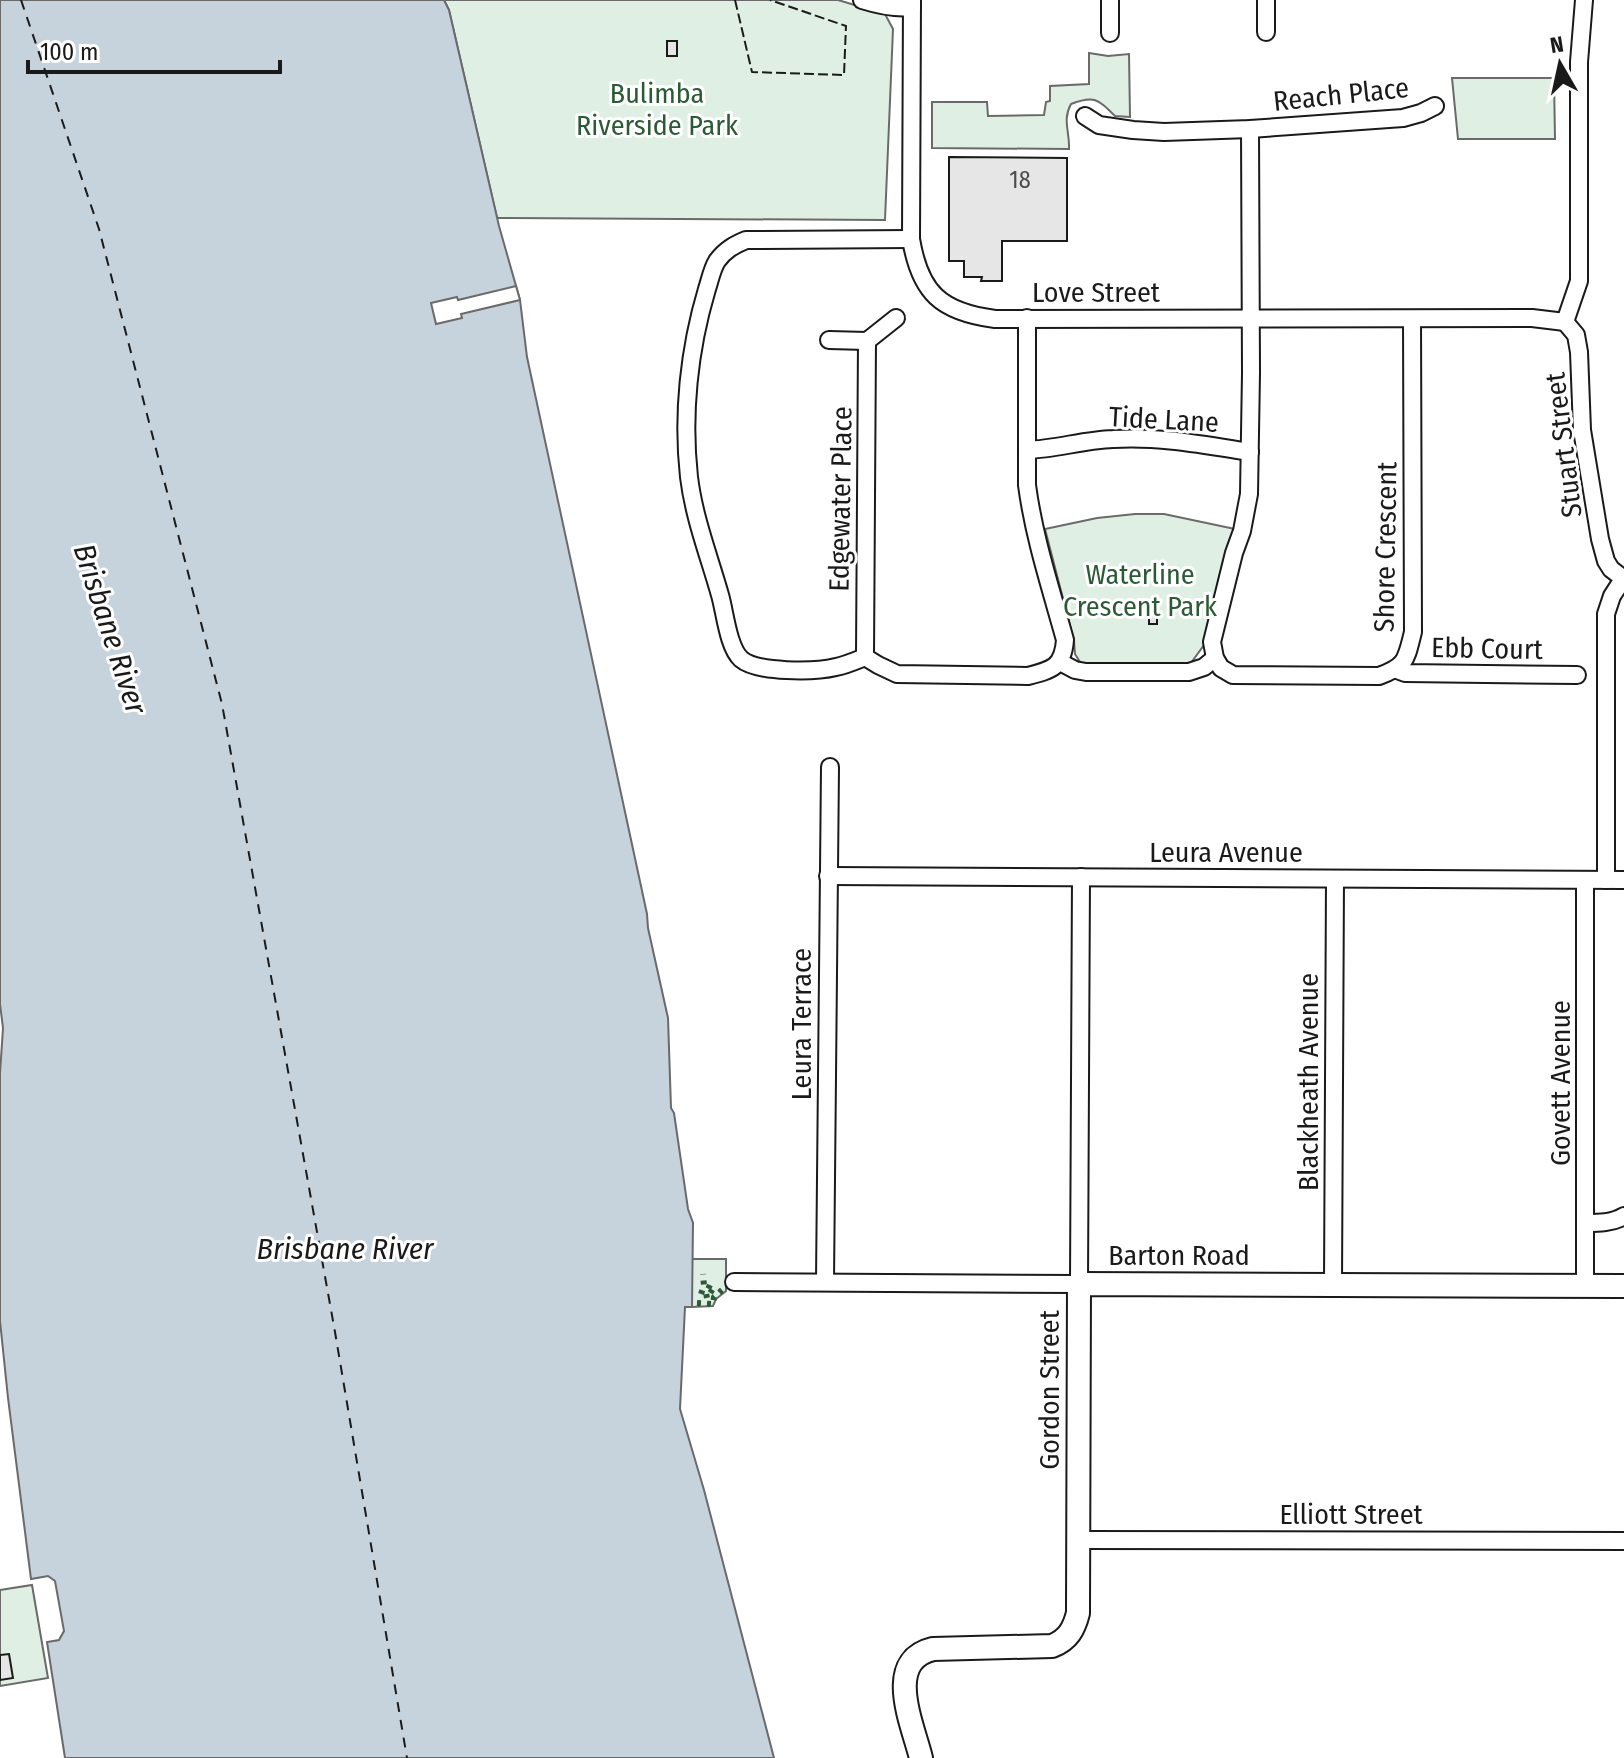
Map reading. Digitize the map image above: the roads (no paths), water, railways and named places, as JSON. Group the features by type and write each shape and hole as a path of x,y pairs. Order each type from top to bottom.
{"street":[{"path":"862,0 903,8 912,3"},
{"path":"1110,0 1110,33"},
{"path":"1266,0 1266,32"},
{"path":"1565,322 1579,281 1579,62 1584,0"},
{"name":"Love Street","path":"912,3 911,239 925,283 951,308 983,317 1532,318 1565,322"},
{"name":"Reach Place","path":"1085,116 1099,125 1164,132 1403,118 1435,106"},
{"path":"1060,662 1086,672 1189,672 1204,667 1215,658 1212,642 1249,494 1250,129"},
{"path":"911,239 746,240 728,248 715,264 700,311 692,355 687,415 689,477 701,540 738,657 750,665 770,670 832,669 865,657 897,674 1028,676 1048,671 1060,662 1065,640 1027,485 1027,318"},
{"path":"829,340 867,341 896,318"},
{"name":"Shore Crescent","path":"1215,658 1221,668 1233,675 1379,676 1397,670 1406,656 1413,632 1412,319"},
{"name":"Stuart Street","path":"1565,322 1576,335 1579,352 1582,430 1600,539 1606,561 1623,579 1612,596 1606,614 1606,880"},
{"name":"Edgewater Place","path":"865,657 867,341"},
{"name":"Tide Lane","path":"1027,450 1112,439 1168,440 1250,452"},
{"name":"Ebb Court","path":"1397,670 1405,673 1577,675"},
{"name":"Leura Terrace","path":"825,1282 830,767"},
{"name":"Leura Avenue","path":"828,876 1624,880"},
{"name":"Gordon Street","path":"921,1758 903,1685 910,1664 919,1655 933,1649 1052,1646 1072,1632 1078,1613 1081,877"},
{"name":"Blackheath Avenue","path":"1333,1285 1335,879"},
{"name":"Govett Avenue","path":"1585,880 1585,1286"},
{"path":"1586,1223 1624,1216"},
{"name":"Barton Road","path":"734,1282 1624,1286"},
{"name":"Elliott Street","path":"1079,1540 1624,1541"}],"water":[{"name":"Brisbane River","path":"0,0 444,0 449,10 499,226 520,300 527,357 668,1018 671,1108 693,1223 692,1307 685,1307 680,1409 774,1758 65,1758 47,1642 59,1640 64,1631 55,1581 48,1576 31,1579 0,1321 0,1073 3,1028 0,1004"}],"park label":[{"name":"Bulimba Riverside Park","path":"657,109"},
{"name":"Waterline Crescent Park","path":"1140,590"}]}
